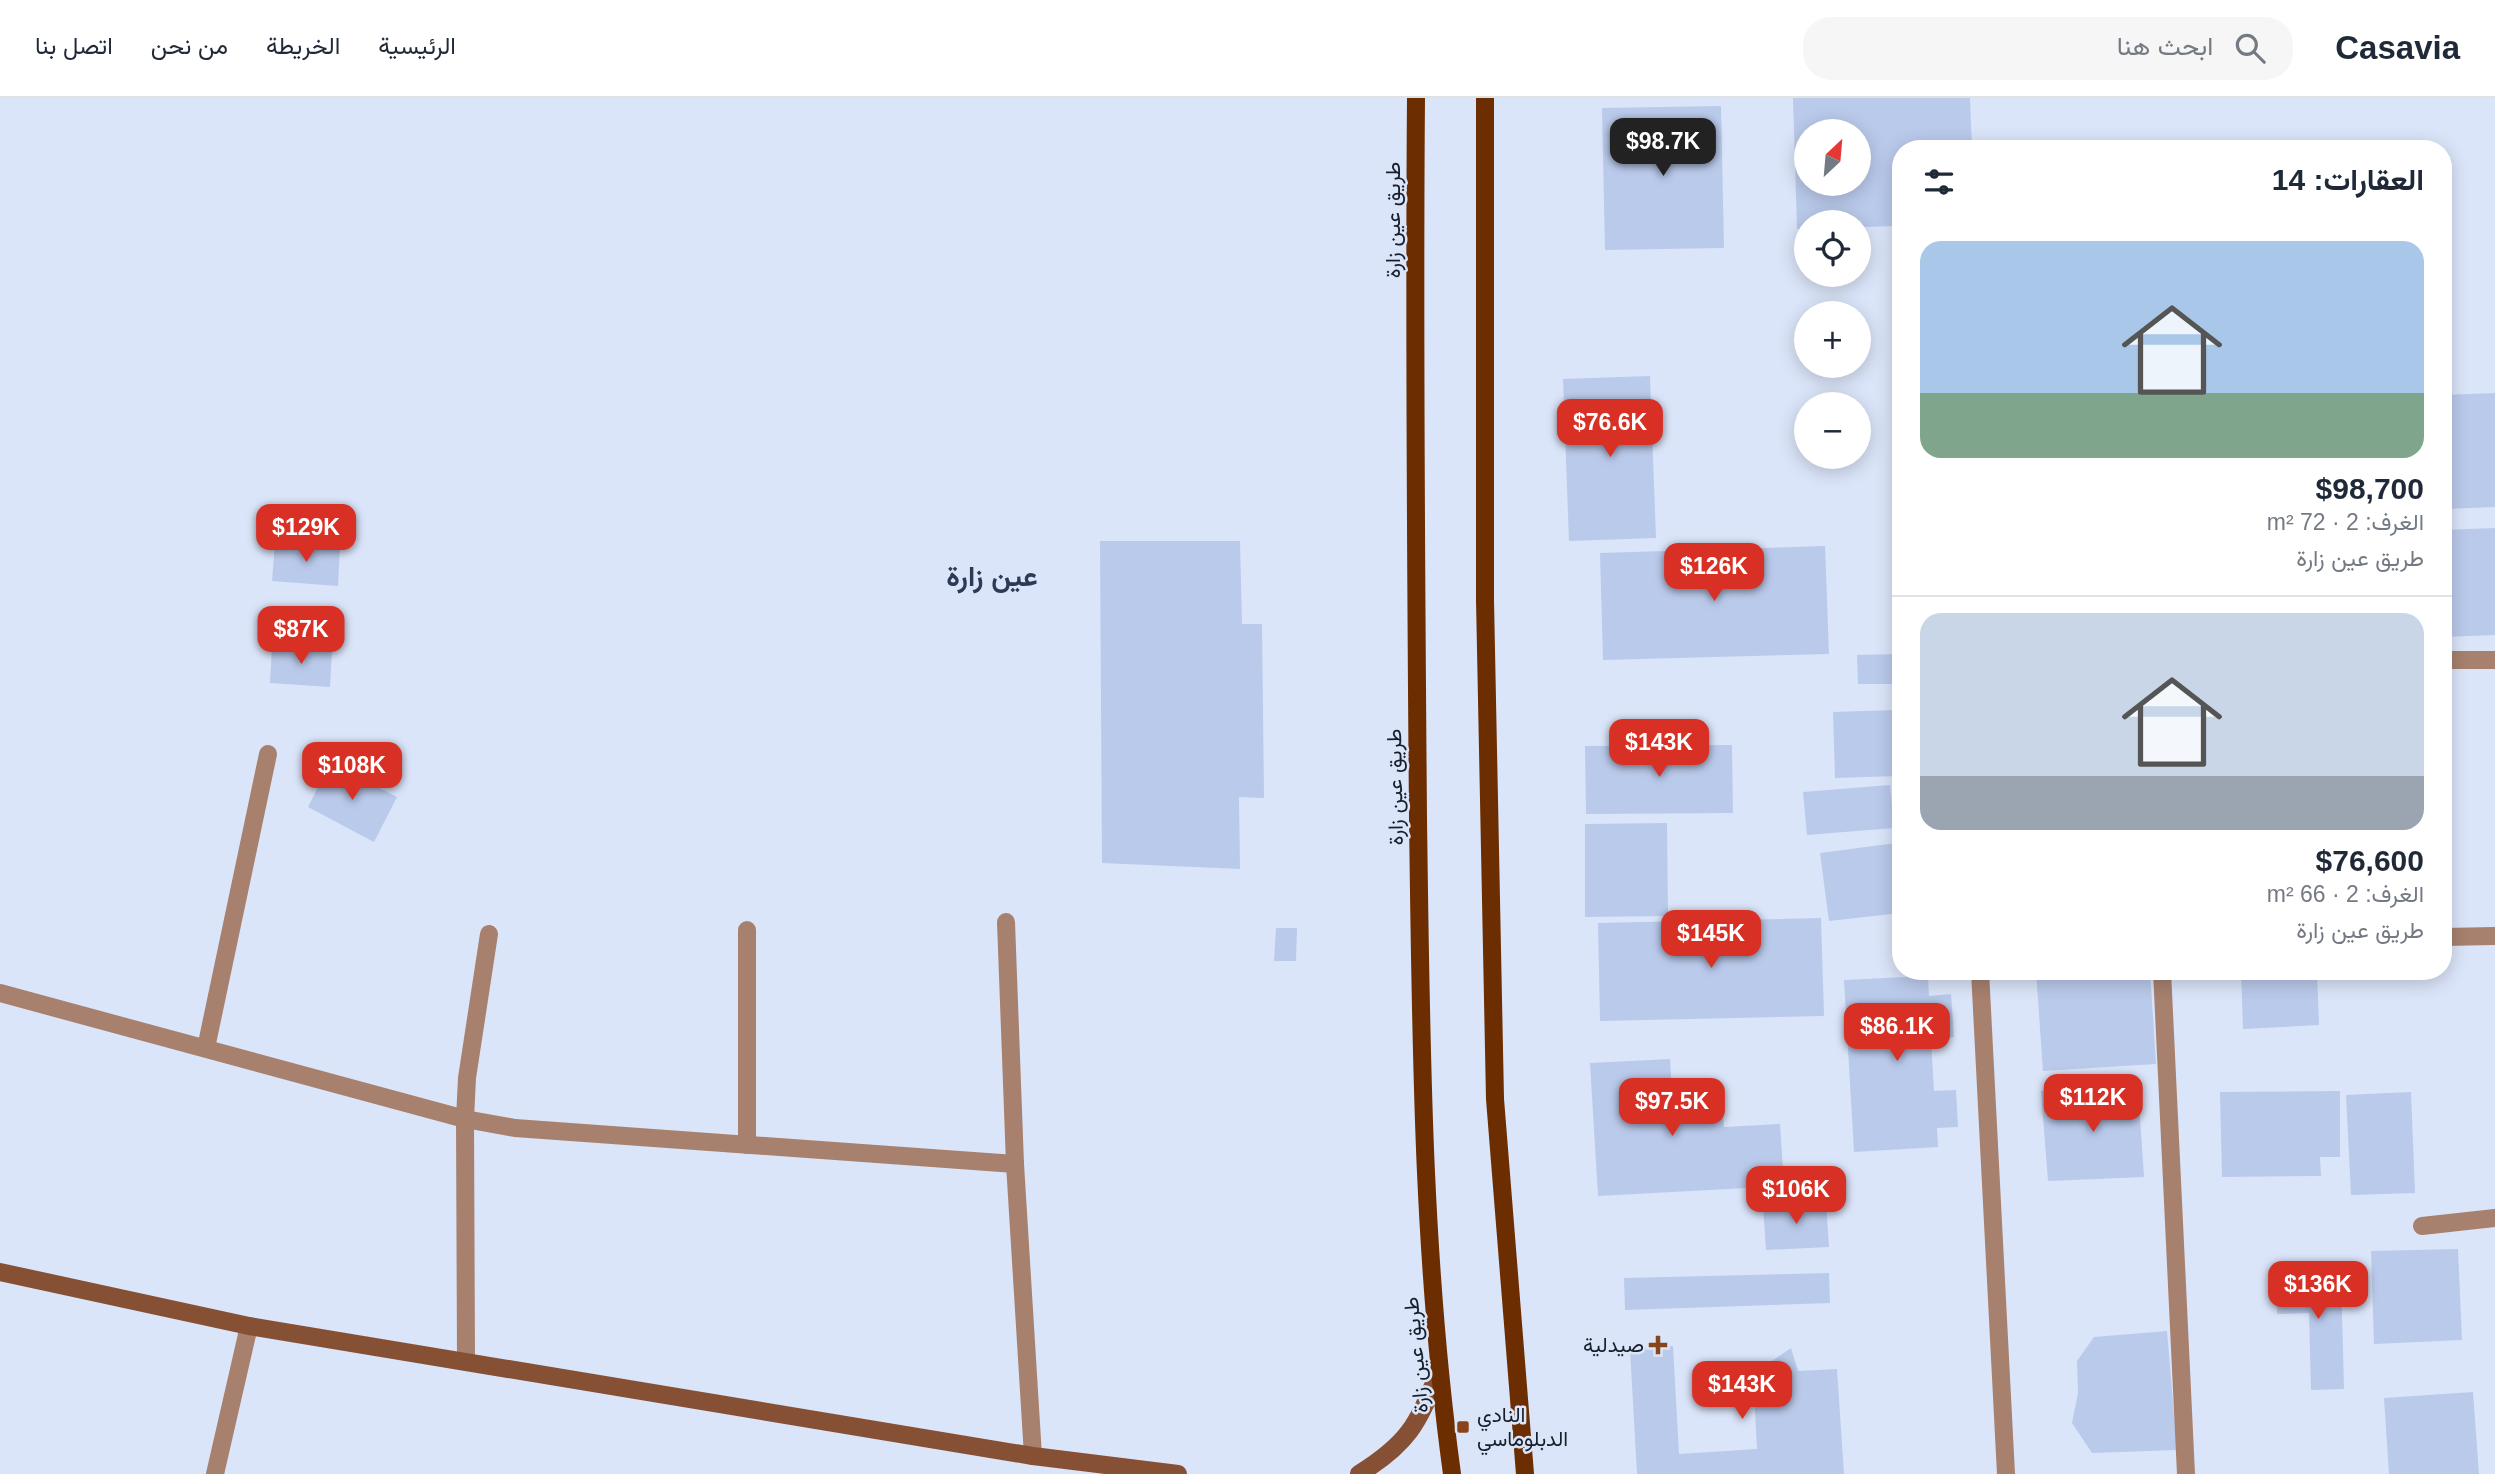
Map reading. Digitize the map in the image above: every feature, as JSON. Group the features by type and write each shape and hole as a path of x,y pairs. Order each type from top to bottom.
{"main road":[{"name":"طريق عين زارة","path":"1416,98 1415,557 1421,1060 1438,1373 1452,1474"},
{"path":"1485,98 1485,586 1495,1099 1525,1474"},
{"path":"0,1272 248,1326 1033,1456 1178,1474"},
{"path":"1359,1474 1392,1453 1421,1417 1438,1373"}],"street":[{"path":"2452,660 2495,660"},
{"path":"206,1048 268,754"},
{"path":"1006,922 1015,1164 1033,1456"},
{"path":"747,930 747,1145"},
{"path":"466,1362 467,1078 489,934"},
{"path":"2452,937 2495,936"},
{"path":"1980,980 2006,1474"},
{"path":"2162,980 2186,1474"},
{"path":"0,993 465,1119 515,1128 1015,1164"},
{"path":"2422,1226 2495,1218"},
{"path":"215,1474 248,1326"}],"building":[{"path":"1793,98 1970,98 1972,140 1892,140 1892,226 1871,227 1871,210 1796,210 1796,196 1871,196 1871,119 1794,119 1794,131"},
{"path":"1721,106 1724,248 1605,250 1602,108"},
{"path":"1650,376 1656,538 1569,541 1563,379"},
{"path":"2495,393 2495,507 2452,509 2452,395"},
{"path":"2495,528 2495,635 2452,637 2452,530"},
{"path":"1100,541 1240,541 1242,624 1262,624 1264,798 1239,797 1240,869 1102,863"},
{"path":"275,543 340,547 338,586 272,581"},
{"path":"1825,546 1829,654 1603,660 1600,553"},
{"path":"272,645 332,649 330,687 270,683"},
{"path":"1892,654 1892,684 1858,684 1857,655"},
{"path":"1892,710 1892,776 1835,778 1833,712"},
{"path":"1732,745 1733,813 1586,814 1585,746"},
{"path":"330,763 397,797 374,842 308,807"},
{"path":"1890,785 1892,828 1807,835 1803,792"},
{"path":"1667,823 1668,916 1585,917 1585,824"},
{"path":"1892,844 1892,914 1829,921 1820,853"},
{"path":"1821,918 1824,1016 1600,1021 1598,923"},
{"path":"1276,928 1297,928 1296,961 1274,961"},
{"path":"1892,978 1892,980 1928,980 1929,996 1951,994 1954,1037 1931,1039 1934,1091 1956,1090 1958,1127 1937,1128 1938,1147 1854,1152 1844,980"},
{"path":"2037,980 2151,980 2156,1064 2043,1071"},
{"path":"2241,980 2317,980 2319,1025 2243,1029"},
{"path":"1670,1059 1673,1111 1722,1108 1724,1127 1780,1124 1784,1186 1598,1196 1590,1063"},
{"path":"2138,1088 2144,1177 2048,1181 2041,1091"},
{"path":"2340,1091 2340,1157 2320,1157 2321,1176 2222,1177 2220,1092"},
{"path":"2411,1092 2415,1193 2351,1195 2346,1095"},
{"path":"1826,1202 1829,1247 1766,1250 1763,1206"},
{"path":"2458,1249 2462,1340 2374,1344 2371,1251"},
{"path":"2341,1272 2344,1389 2311,1390 2309,1313 2277,1314 2276,1273"},
{"path":"1829,1273 1830,1303 1625,1310 1624,1278"},
{"path":"2167,1331 2177,1450 2092,1453 2072,1423 2078,1393 2077,1361 2094,1337"},
{"path":"1673,1346 1679,1454 1757,1449 1753,1374 1791,1348 1798,1371 1837,1369 1844,1474 1637,1474 1630,1349"},
{"path":"2473,1392 2479,1474 2389,1474 2384,1398"}],"place":[{"name":"صيدلية","path":"1658,1345"},
{"name":"النادي الدبلوماسي","path":"1463,1427"}],"district":[{"name":"عين زارة","path":"992,576"}]}
